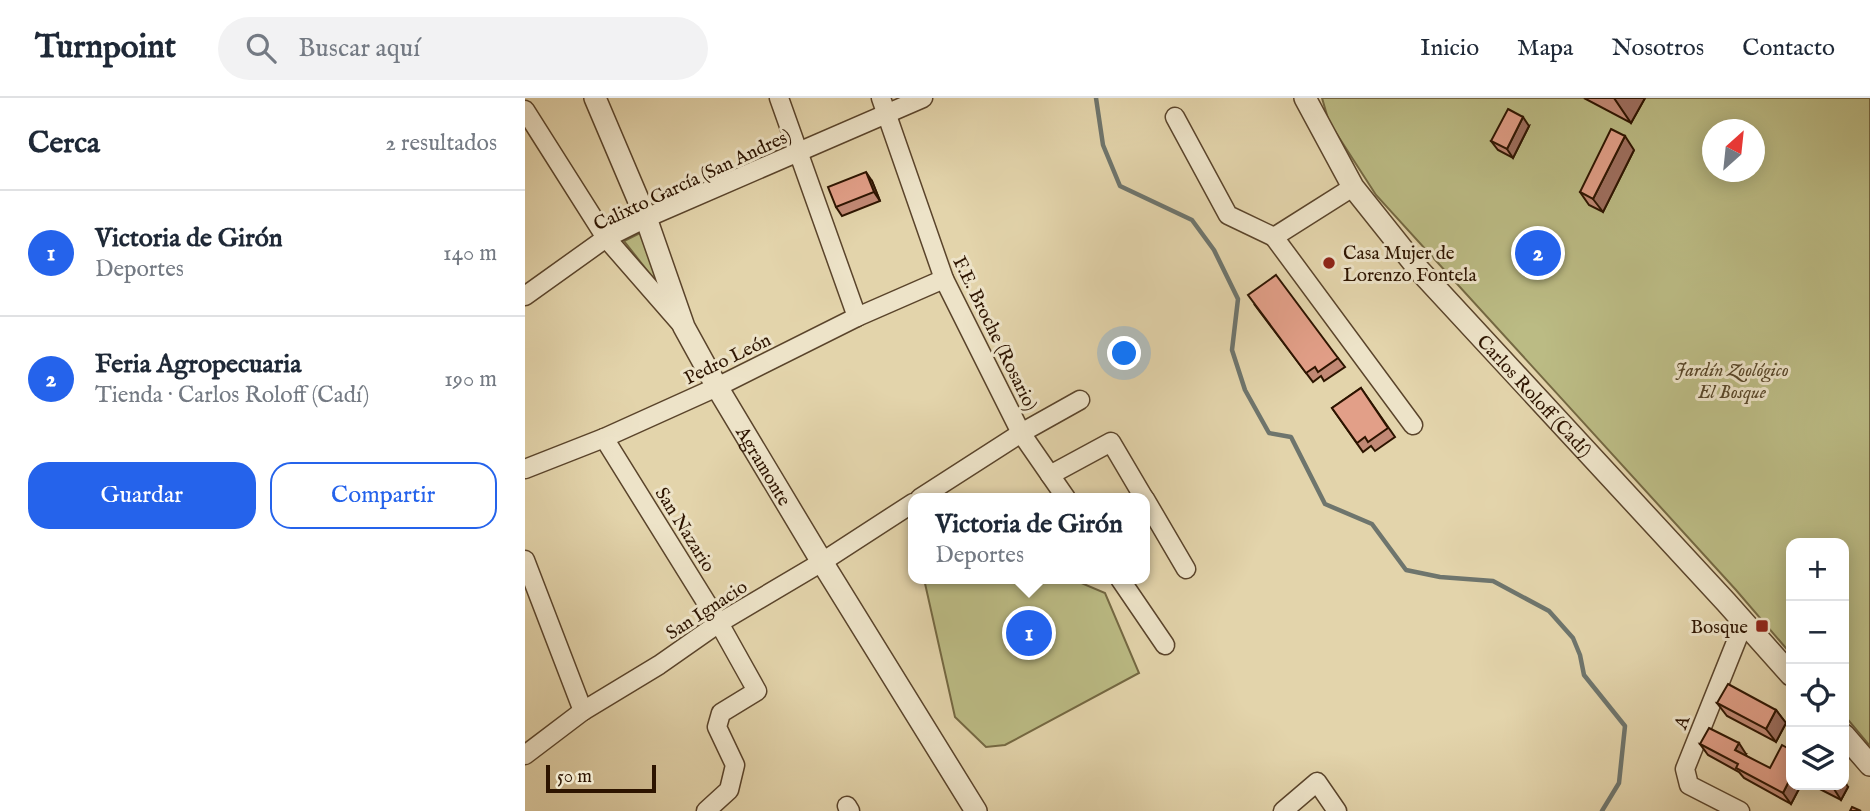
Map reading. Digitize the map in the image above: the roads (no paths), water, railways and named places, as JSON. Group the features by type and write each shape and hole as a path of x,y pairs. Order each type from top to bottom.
{"street":[{"name":"Agramonte","path":"594,98 646,218 684,327 822,562 976,811"},
{"path":"779,98 857,317"},
{"name":"Calixto García (San Andres)","path":"525,296 606,238 646,218 799,153 884,105 923,98"},
{"name":"Carlos Roloff (Cadí)","path":"1305,98 1353,187 1420,271 1786,670"},
{"name":"F.E. Broche (Rosario)","path":"884,105 944,279 1021,433 1063,493"},
{"path":"525,110 606,238 684,327"},
{"path":"1175,117 1228,215 1274,237 1413,425"},
{"path":"1274,237 1353,187"},
{"name":"Pedro León","path":"525,469 604,438 717,387 857,317 944,279"},
{"path":"928,493 1021,433 1080,400"},
{"name":"San Nazario","path":"604,438 719,623 757,691 721,713 717,727 735,765 729,790 706,811"},
{"path":"1050,475 1111,442 1141,493"},
{"name":"San Ignacio","path":"525,755 583,711 908,506"},
{"path":"1150,508 1186,569"},
{"path":"525,560 583,711"},
{"path":"1124,584 1165,645"},
{"name":"A","path":"1740,811 1689,785 1685,769 1744,622"},
{"path":"1849,741 1870,765"},
{"path":"1283,811 1317,782 1337,811"}],"waterway":[{"path":"1096,98 1103,145 1120,186 1192,220 1214,250 1238,299 1232,350 1245,390 1269,433 1291,437 1325,504 1372,524 1406,570 1440,577 1493,581 1549,611 1573,638 1584,675 1625,726 1619,783 1602,811"}],"place":[{"name":"Feria Agropecuaria","path":"1538,253"},
{"name":"Casa Mujer de Lorenzo Fontela","path":"1329,263"},
{"name":"Bosque","path":"1762,626"},
{"name":"Victoria de Girón","path":"1029,633"}],"park label":[{"name":"Jardín Zoológico El Bosque","path":"1732,380"}]}
